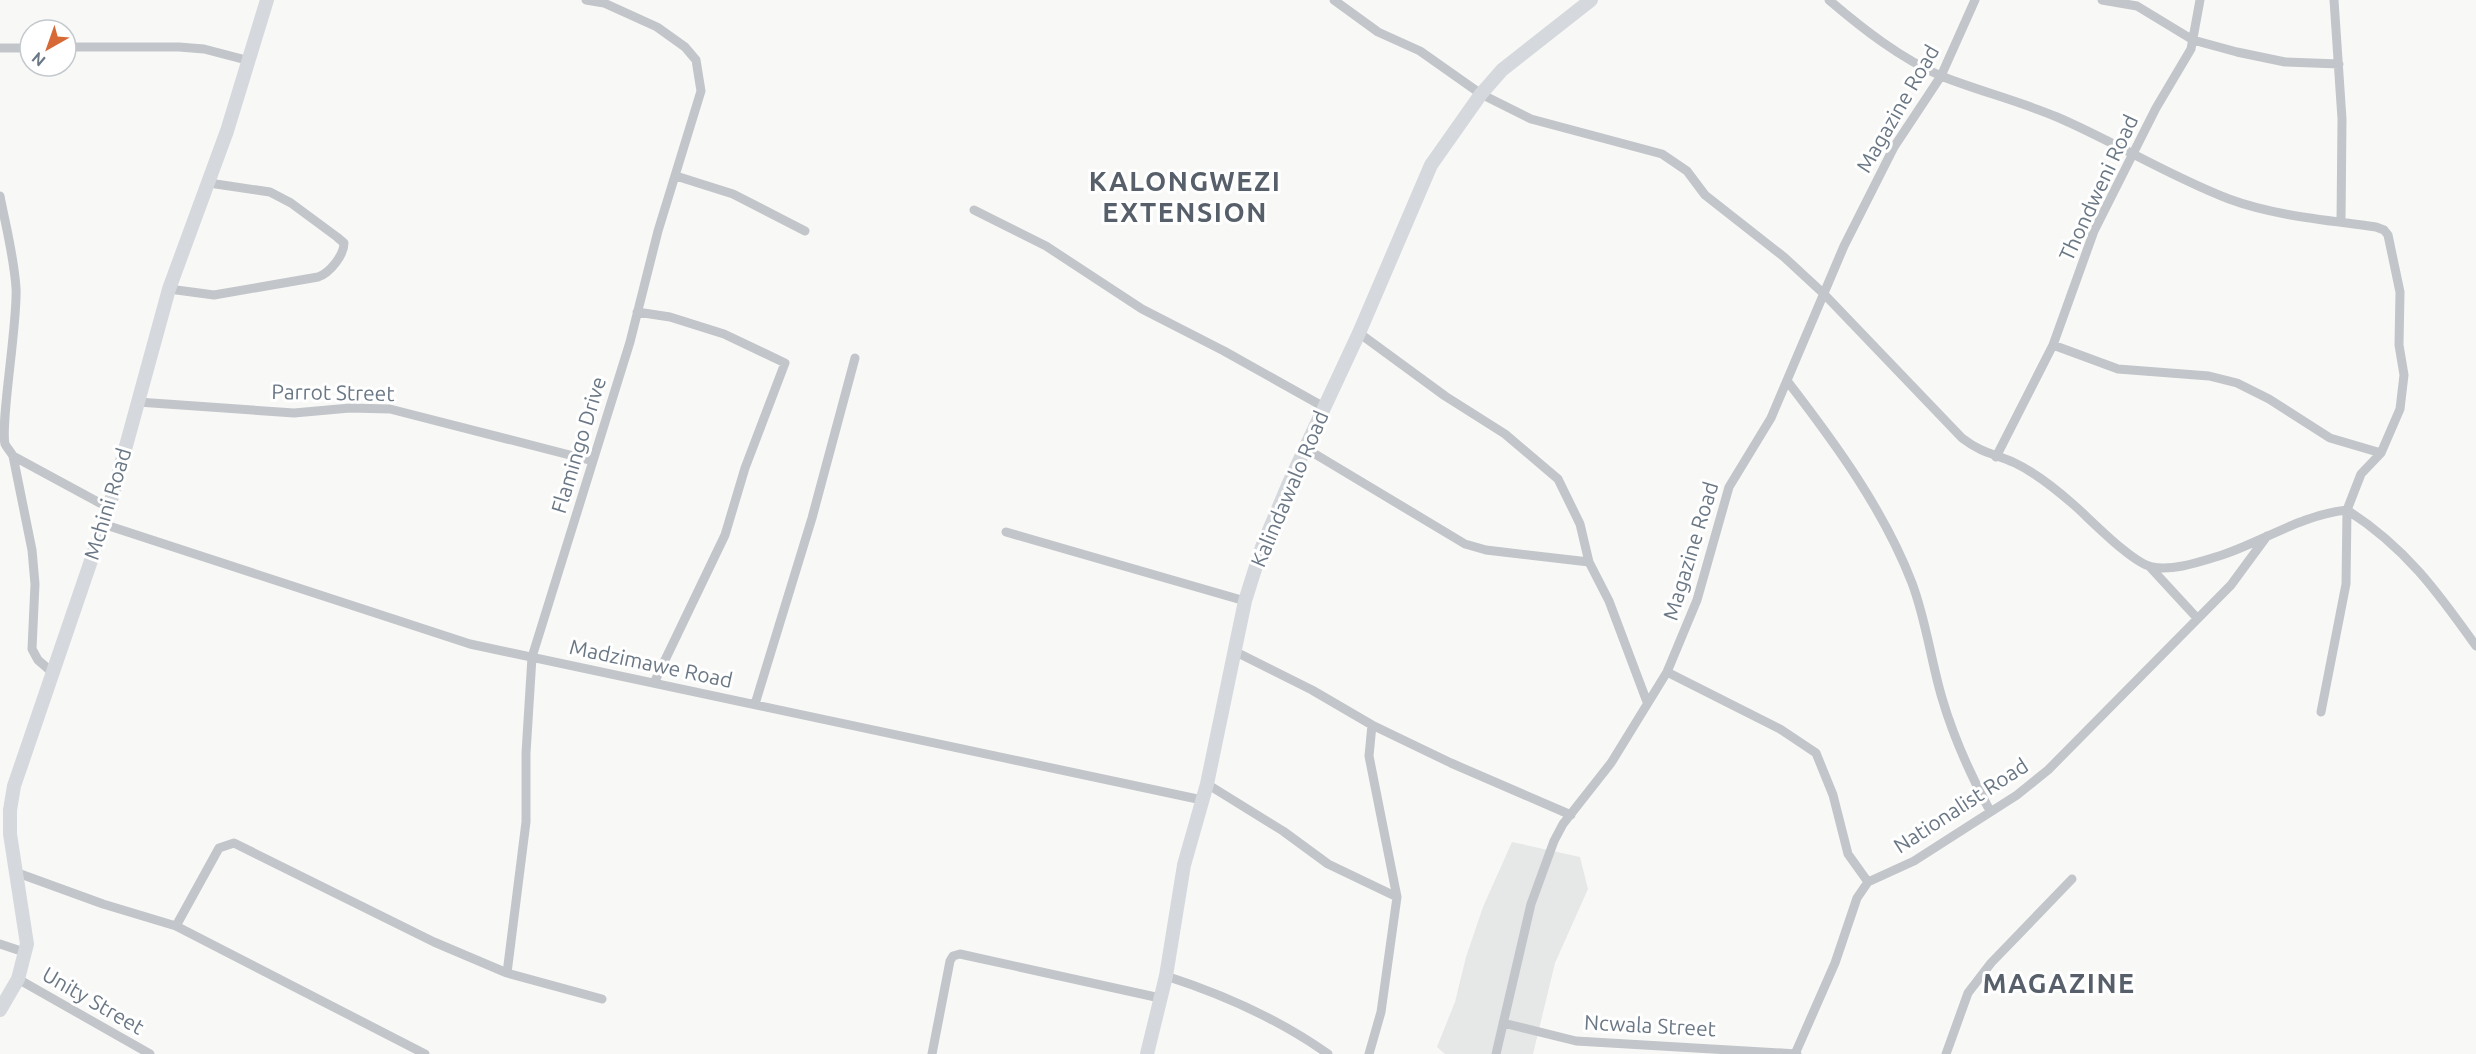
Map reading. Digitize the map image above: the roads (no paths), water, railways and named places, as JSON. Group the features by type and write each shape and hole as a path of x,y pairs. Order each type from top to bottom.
{"street":[{"name":"Mchini Road","path":"0,1010 18,979 27,936 10,834 11,802 109,508 169,289 209,183 250,61 267,0"},
{"name":"Flamingo Drive","path":"507,973 526,822 526,753 532,657 593,461 701,91 696,60 685,47 657,27 604,3 586,0"},
{"path":"1334,0 1378,32 1420,51 1481,93 1531,119 1662,154 1687,171 1705,195 1784,257 1824,294 1962,438 1980,452 2030,472 2074,505 2106,537 2150,567 2197,618"},
{"name":"Kalindawalo Road","path":"1147,1054 1166,976 1184,866 1207,784 1245,601 1262,547 1359,333 1431,165 1481,93 1502,70 1591,0"},
{"path":"1828,0 1898,53 1941,76 2031,106 2103,137 2133,154 2240,202 2262,209 2384,230 2388,235 2397,269 2400,292 2399,345 2404,375 2400,409 2381,453 2361,474 2347,510 2346,584 2321,712"},
{"path":"2102,0 2137,6 2193,40 2285,62 2339,64"},
{"name":"Thondweni Road","path":"1996,457 2053,345 2094,231 2133,154 2186,60 2193,40 2200,0"},
{"path":"2334,0 2342,119 2341,222"},
{"name":"Magazine Road","path":"1496,1054 1531,904 1554,841 1611,763 1667,672 1697,600 1729,487 1771,418 1844,246 1894,147 1941,76 1973,1"},
{"path":"78,47 188,47 250,61"},
{"path":"0,48 18,48"},
{"path":"676,176 733,194 805,231"},
{"path":"169,289 214,295 318,277 327,273 343,250 344,243 337,237 291,203 270,192 209,183"},
{"path":"0,196 13,259 16,289 16,322 4,416 5,443 0,454"},
{"path":"974,210 1046,246 1142,309 1224,351 1324,407"},
{"path":"637,312 670,317 724,334 780,358 785,363 745,468 725,535 654,683"},
{"path":"1359,333 1445,396 1505,434 1546,468 1568,498 1580,524 1589,562 1609,601 1647,702"},
{"path":"2053,345 2118,369 2209,376 2237,383 2269,399 2330,438 2381,453"},
{"path":"754,704 812,518 855,358"},
{"path":"1788,382 1823,428 1892,540 1912,584 1941,697 1961,757 1990,812"},
{"name":"Parrot Street","path":"138,402 294,413 350,408 390,409 593,461"},
{"path":"5,443 13,456 32,550 35,584 32,649 38,660 53,673"},
{"path":"1305,448 1465,544 1486,550 1589,562"},
{"path":"13,456 109,508"},
{"path":"2150,567 2176,567 2221,555 2325,512 2347,510 2387,537 2414,564 2476,646"},
{"name":"Madzimawe Road","path":"104,524 470,644 1202,800"},
{"path":"1006,532 1245,601"},
{"name":"Nationalist Road","path":"1868,882 1914,861 2017,795 2048,770 2231,585 2268,534"},
{"path":"1234,651 1312,690 1372,725 1451,763 1571,815"},
{"path":"1667,672 1780,729 1816,753 1833,795 1848,854 1868,882 1857,898 1835,963 1795,1054"},
{"path":"1369,1054 1381,1012 1397,897 1369,756 1372,725"},
{"path":"1207,784 1283,831 1328,864 1397,897"},
{"path":"177,926 219,848 234,843 434,942 507,973 602,999"},
{"path":"15,872 103,904 177,926 425,1054"},
{"path":"1948,1053 1968,993 1991,963 2072,879"},
{"path":"0,944 24,952"},
{"path":"932,1054 950,961 960,954 1160,998"},
{"path":"1166,976 1213,991 1308,1040 1328,1054"},
{"name":"Unity Street","path":"18,979 150,1054"},
{"name":"Ncwala Street","path":"1503,1023 1576,1041 1795,1054"}],"district":[{"name":"KALONGWEZI EXTENSION","path":"1185,198"},
{"name":"MAGAZINE","path":"2059,984"}]}
